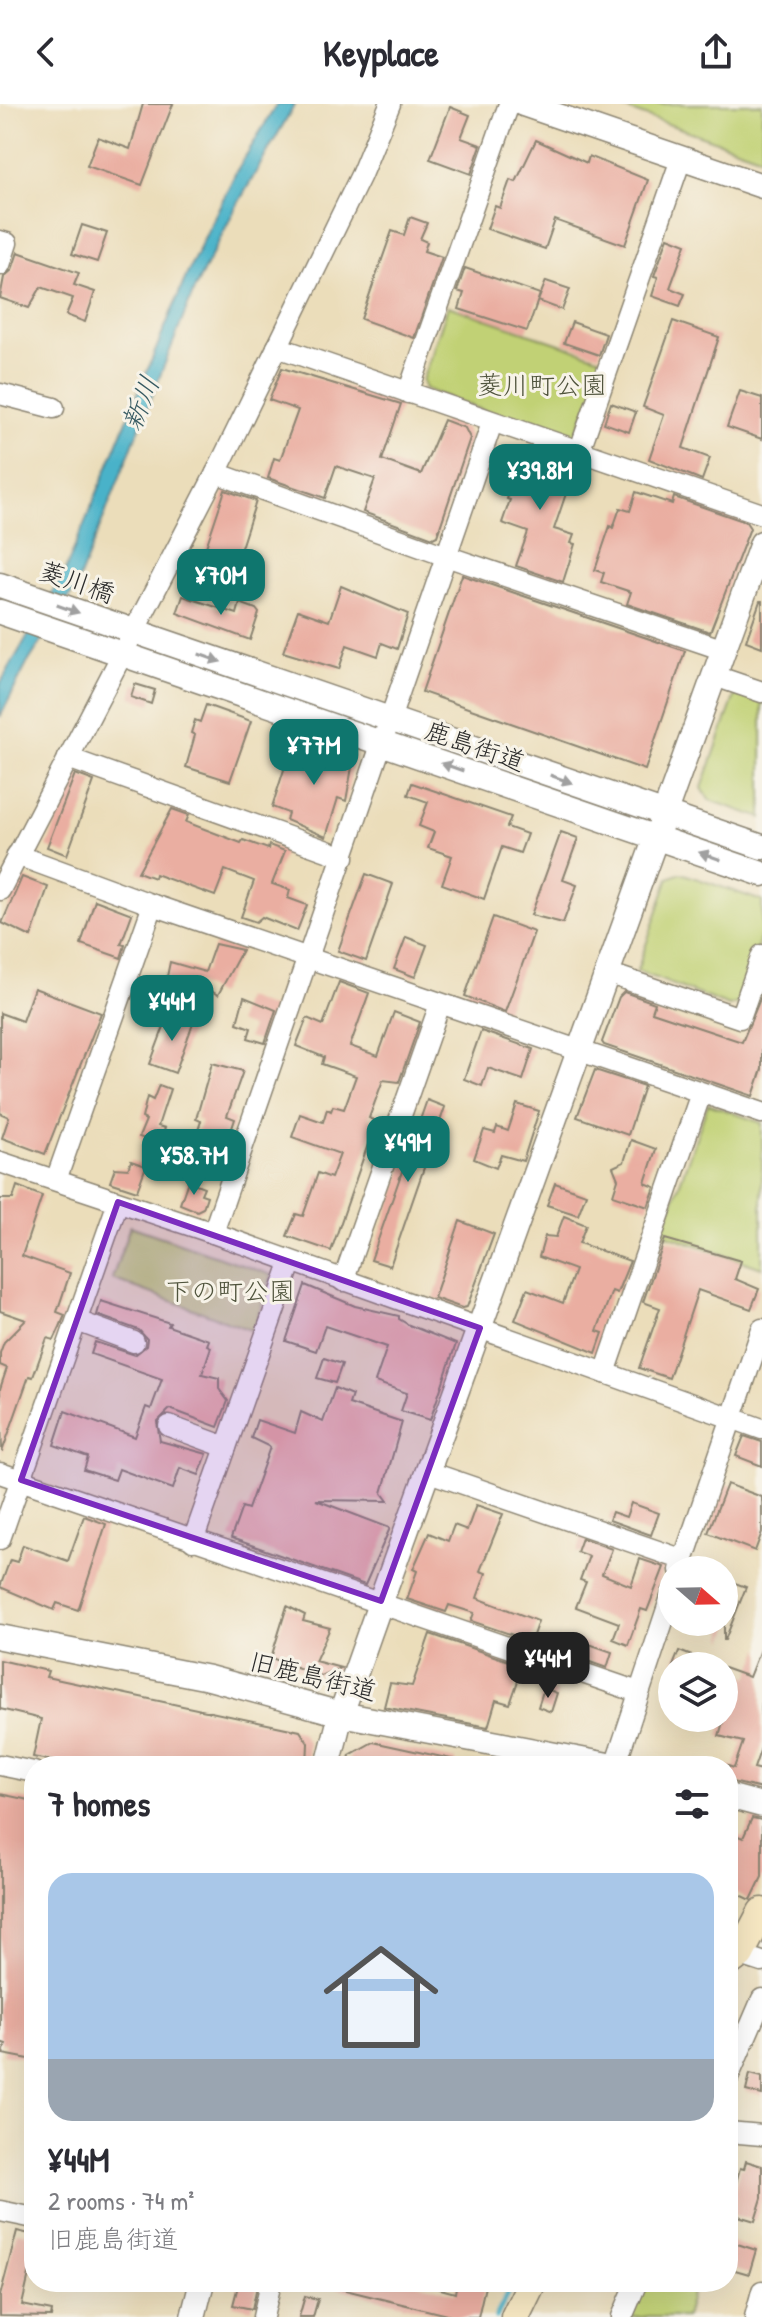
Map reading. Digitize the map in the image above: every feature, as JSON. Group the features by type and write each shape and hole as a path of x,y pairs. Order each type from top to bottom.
{"main road":[{"path":"740,1957 762,1912"},
{"path":"515,2317 527,2292"}],"street":[{"path":"0,890 136,633 216,473 361,175 390,104"},
{"path":"408,393 509,104"},
{"path":"523,104 762,186"},
{"path":"579,452 681,159"},
{"path":"0,241 7,243 0,265"},
{"path":"277,347 762,514"},
{"path":"0,394 54,408"},
{"path":"213,1233 492,423"},
{"path":"216,473 446,556 724,650"},
{"path":"330,1756 341,1714 381,1601 762,543"},
{"name":"菱川橋","path":"0,585 136,633"},
{"name":"菱川橋","path":"0,612 124,655"},
{"name":"鹿島街道","path":"136,633 391,719 662,827 762,874"},
{"name":"鹿島街道","path":"124,655 382,743 662,827 762,847"},
{"path":"715,676 762,692"},
{"path":"68,758 344,857"},
{"path":"17,855 153,905 762,1113"},
{"path":"56,1180 153,905"},
{"path":"619,977 740,1018 762,955"},
{"path":"343,1281 440,1004"},
{"path":"605,1373 701,1093"},
{"path":"0,1162 213,1233 762,1429"},
{"path":"0,1539 118,1202"},
{"path":"193,1541 291,1263"},
{"path":"77,1321 134,1342"},
{"path":"685,1556 762,1329"},
{"path":"169,1426 226,1447"},
{"path":"429,1472 658,1556"},
{"path":"0,1473 193,1541 381,1601 638,1692"},
{"path":"617,1756 658,1634"},
{"name":"旧鹿島街道","path":"0,1637 209,1678 341,1714 562,1756"},
{"path":"0,1765 24,1770"},
{"path":"738,1799 762,1805"},
{"path":"738,2055 762,1999"},
{"path":"738,2133 762,2135"},
{"path":"0,2211 24,2216"},
{"path":"755,2317 762,2291"},
{"path":"193,2317 199,2292"},
{"path":"263,2317 269,2292"},
{"path":"622,2317 633,2292"}],"highlighted area":[{"path":"118,1202 480,1328 381,1601 21,1480"}],"green space":[{"path":"624,104 762,104 762,157 622,108"},
{"name":"菱川町公園","path":"448,306 607,360 572,443 425,389 422,381"},
{"path":"741,692 762,699 762,818 709,800 702,788 735,695"},
{"path":"681,873 762,901 762,933 738,1003 729,1006 637,971 669,878"},
{"path":"708,1104 762,1123 762,1268 662,1233"},
{"name":"下の町公園","path":"130,1226 272,1275 253,1331 112,1279"},
{"path":"634,2292 692,2292 685,2317 623,2317"}],"water":[{"name":"新川","path":"277,104 295,104 236,207 195,288 76,587 27,664 0,717 0,684 65,571 187,274 236,172"}],"building":[{"path":"143,104 173,104 142,185 87,166 98,137 130,149"},
{"path":"450,107 470,115 461,138 481,145 471,174 430,159"},
{"path":"536,140 587,163 589,156 648,180 625,245 555,220 545,249 487,229 495,206 500,208 510,180 516,182"},
{"path":"410,217 427,223 420,239 427,242 424,251 442,257 414,338 361,319 392,231 404,235"},
{"path":"82,225 107,233 97,262 72,254"},
{"path":"668,237 686,244 670,288 685,294 680,306 652,296 658,277 654,276"},
{"path":"18,252 79,273 74,285 95,292 85,322 66,315 73,298 41,287 29,308 0,298 4,277 12,270"},
{"path":"465,268 540,294 527,331 459,309 464,293 457,291"},
{"path":"546,281 570,289 562,310 538,301"},
{"path":"673,321 719,337 683,448 710,458 702,480 649,459 664,415 643,407"},
{"path":"572,322 606,334 599,355 564,343"},
{"path":"282,368 401,404 382,460 421,474 444,420 465,428 470,438 437,536 433,538 363,512 375,479 336,466 325,498 268,478 274,458 280,460 298,410 269,400"},
{"path":"740,391 762,398 762,439 727,427"},
{"path":"611,403 636,412 629,432 604,423"},
{"path":"542,452 576,464 554,529 574,535 571,543 575,544 563,582 516,566 528,532 502,523 510,500 507,499 509,492 501,489 510,460 517,462 520,453 539,459"},
{"path":"225,490 256,501 237,560 205,550"},
{"path":"636,492 672,504 674,497 746,522 750,528 710,632 627,604 631,592 601,582 604,573 595,570 610,526 613,528 620,508 630,511"},
{"path":"462,575 685,651 645,770 422,692"},
{"path":"341,586 408,614 397,649 382,643 378,656 347,645 339,669 283,652 298,610 329,621"},
{"path":"183,596 237,614 240,603 256,609 259,613 250,640 177,613"},
{"path":"762,601 762,647 746,641"},
{"path":"135,684 155,690 151,704 131,697"},
{"path":"206,705 251,721 230,781 186,767 195,735 191,733 195,720 200,722"},
{"path":"304,744 354,756 346,801 338,798 326,837 286,820 288,813 272,807 291,748 302,752"},
{"path":"75,774 94,781 67,855 47,847"},
{"path":"412,783 511,817 507,827 527,834 520,853 502,847 484,899 442,884 452,856 428,848 434,832 419,826 428,802 408,795"},
{"path":"172,809 189,815 186,822 241,843 243,840 285,851 272,884 290,890 288,898 307,905 297,931 262,917 256,922 241,917 254,881 225,870 215,896 155,874 154,878 138,872"},
{"path":"561,832 578,838 563,880 577,885 563,923 531,915"},
{"path":"366,874 393,884 366,961 338,951"},
{"path":"22,877 48,887 31,937 2,923"},
{"path":"95,900 132,914 121,944 125,945 121,958 81,944"},
{"path":"493,917 534,932 505,1012 465,996"},
{"path":"406,937 427,945 415,977 394,969"},
{"path":"215,944 242,950 218,995 195,982 192,991 187,989 180,1010 148,1000 153,981 165,986 170,962 205,972"},
{"path":"339,982 369,993 350,1046 378,1056 394,1012 420,1022 399,1082 383,1080 369,1118 376,1121 331,1251 287,1236 296,1214 303,1216 318,1173 331,1178 340,1154 292,1137 300,1114 323,1122 327,1109 331,1111 333,1106 344,1109 356,1076 322,1064 324,1057 296,1046 307,1018 323,1025"},
{"path":"34,988 101,1013 45,1154 2,1138 9,1117 0,1113 0,1013 22,1021"},
{"path":"624,992 655,1003 652,1012 742,1042 762,994 762,1069 753,1096 604,1045 602,1042 619,997"},
{"path":"244,997 276,1010 265,1043 248,1038 251,1028 237,1023"},
{"path":"169,1013 194,1021 175,1073 150,1064"},
{"path":"481,1031 533,1049 523,1080 488,1068 482,1086 464,1079"},
{"path":"212,1063 243,1071 227,1116 235,1119 231,1131 226,1130 212,1163 190,1155 201,1121 196,1119"},
{"path":"595,1070 644,1086 628,1135 577,1117"},
{"path":"159,1085 170,1089 158,1126 165,1128 160,1144 139,1137 146,1120 142,1118 147,1097 153,1100"},
{"path":"427,1100 445,1107 390,1266 371,1260"},
{"path":"517,1104 539,1111 523,1161 501,1155 496,1168 474,1159 484,1130 495,1133 497,1127 508,1131"},
{"path":"631,1140 656,1149 645,1183 655,1187 648,1207 613,1195 618,1179 613,1167 624,1162"},
{"path":"131,1161 146,1166 137,1191 110,1182 115,1168 128,1169"},
{"path":"188,1181 204,1187 201,1194 207,1196 203,1208 197,1211 180,1204"},
{"path":"555,1183 586,1194 578,1215 547,1205"},
{"path":"17,1186 42,1196 22,1256 70,1273 57,1312 65,1315 54,1340 47,1338 33,1377 29,1376 2,1452 0,1389 7,1368 0,1365 0,1353 4,1342 26,1320 0,1311 0,1199 13,1199"},
{"path":"564,1216 586,1225 579,1243 630,1261 617,1293 612,1291 597,1331 603,1333 596,1353 515,1320 527,1289 563,1303 575,1270 539,1257 545,1236 556,1237"},
{"path":"460,1221 494,1234 467,1307 462,1308 434,1298"},
{"path":"665,1239 741,1261 735,1279 759,1289 751,1309 698,1290 669,1378 639,1368 660,1308 643,1302"},
{"path":"305,1285 355,1306 399,1316 409,1325 456,1344 430,1420 401,1411 407,1393 375,1382 387,1347 325,1326 316,1351 286,1341"},
{"path":"101,1301 170,1323 168,1326 209,1340 207,1345 211,1347 202,1374 219,1378 219,1389 228,1401 218,1427 170,1409 157,1422 160,1441 207,1454 199,1475 180,1468 173,1489 119,1469 115,1480 84,1470 88,1457 54,1445 65,1411 135,1437 146,1407 151,1409 162,1379 91,1354 95,1342 135,1355 146,1346 147,1339 139,1330 97,1315"},
{"path":"324,1358 342,1364 335,1383 317,1378"},
{"path":"335,1388 352,1395 349,1404 402,1422 382,1493 388,1501 316,1500 390,1528 365,1585 231,1538 242,1507 248,1509 270,1447 251,1438 257,1420 295,1433 301,1412 323,1422"},
{"path":"744,1436 762,1442 762,1466 736,1456"},
{"path":"727,1484 762,1497 762,1532 755,1551 708,1533"},
{"path":"631,1503 659,1513 651,1535 609,1520 612,1512 626,1517"},
{"path":"476,1505 503,1514 480,1571 486,1573 477,1598 538,1621 531,1641 471,1621 474,1613 449,1605 446,1612 407,1599 417,1571 413,1569 429,1533 448,1541 454,1525 467,1530"},
{"path":"84,1516 106,1524 78,1610 57,1603 54,1610 0,1587 10,1560 17,1562 23,1545 68,1561"},
{"path":"582,1538 612,1549 602,1574 631,1586 640,1559 658,1565 658,1583 647,1611 641,1609 628,1645 613,1639 619,1623 576,1607 586,1582 580,1580 589,1556 577,1552"},
{"path":"738,1584 746,1587 738,1607"},
{"path":"287,1606 305,1615 303,1621 330,1628 315,1661 341,1668 321,1676 271,1658"},
{"path":"430,1634 523,1666 510,1704 496,1700 488,1727 384,1707 390,1683 412,1686"},
{"path":"575,1639 612,1652 607,1668 570,1655"},
{"path":"761,1647 762,1745 754,1768 762,1770 762,1789 738,1783 738,1756 743,1742 719,1736 720,1732 738,1732 738,1673 749,1677"},
{"path":"0,1660 48,1671 46,1677 300,1731 308,1743 307,1756 33,1756 41,1719 0,1709"},
{"path":"544,1688 557,1693 551,1712 538,1707"},
{"path":"373,1742 438,1756 350,1756"},
{"path":"0,1794 24,1799 24,2058 3,2054 6,2044 0,2042"},
{"path":"752,1818 762,1820 762,1877 751,1900 738,1894 738,1836 743,1838"},
{"path":"750,2074 762,2077 762,2095 746,2091"},
{"path":"746,2161 762,2166 762,2198 755,2221 738,2216 738,2175 740,2168 744,2169"},
{"path":"17,2231 24,2233 25,2292 22,2305 52,2311 51,2317 0,2316 0,2296"},
{"path":"738,2244 756,2250 749,2274 738,2271"},
{"path":"236,2292 256,2292 252,2309 233,2305"},
{"path":"353,2292 484,2292 478,2317 455,2317"},
{"path":"305,2296 318,2299 313,2317 299,2317"}],"waterway":[{"path":"496,2317 509,2292"}]}
